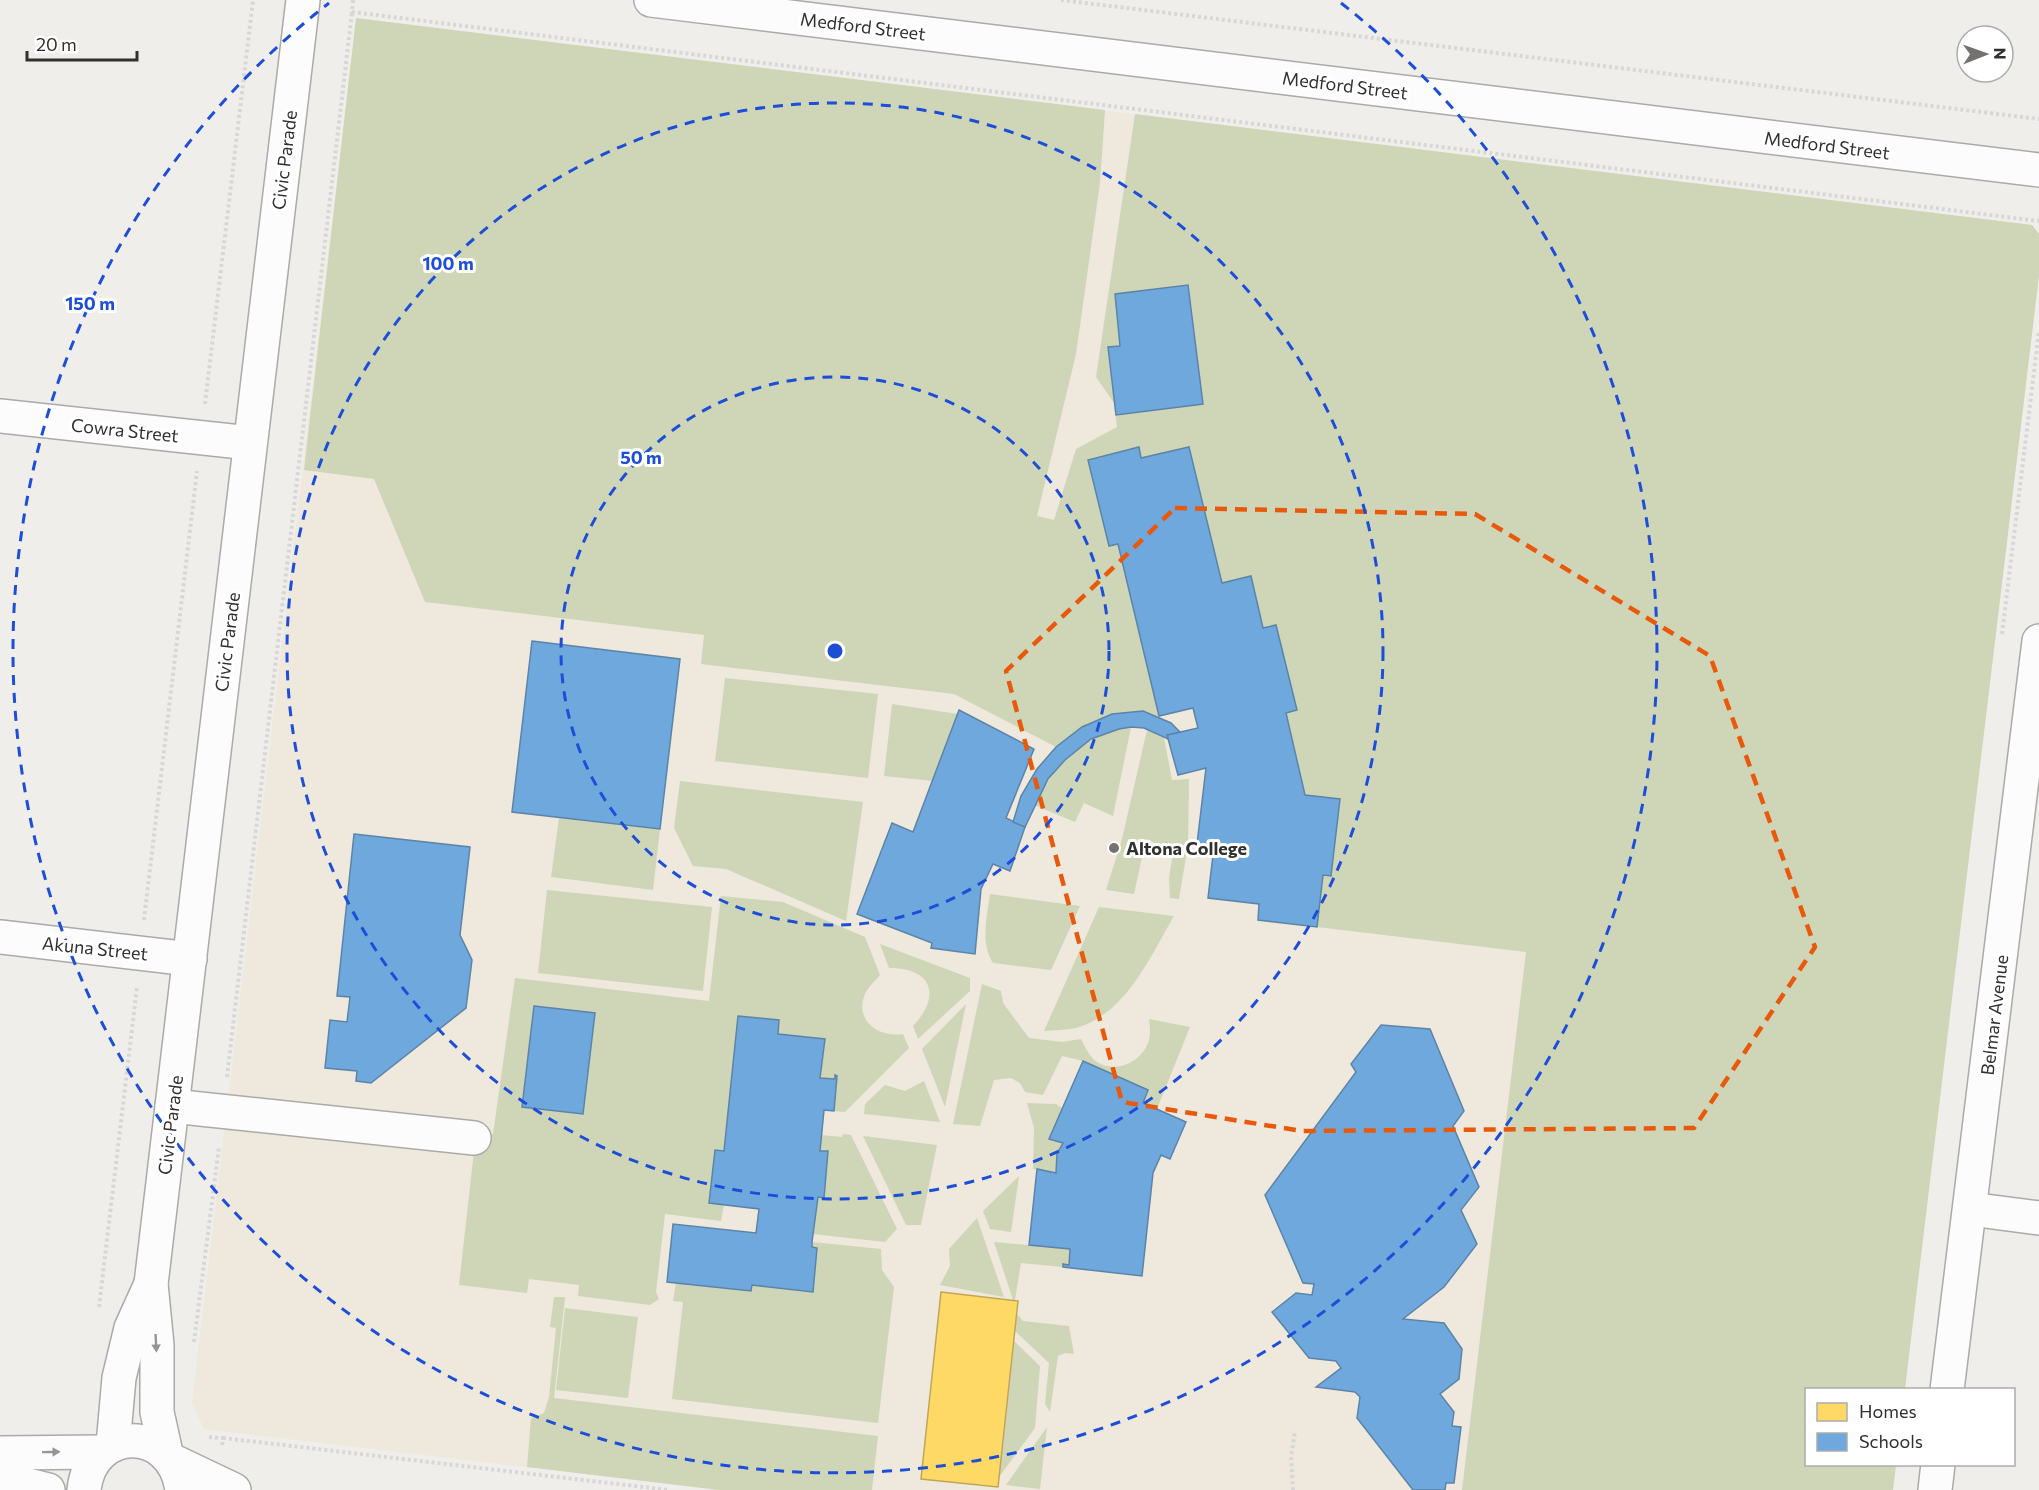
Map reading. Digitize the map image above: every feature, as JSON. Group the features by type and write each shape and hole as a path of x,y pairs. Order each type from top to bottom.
{"street":[{"name":"Civic Parade","path":"173,1468 157,1412 157,1345 151,1284 303,0"},
{"name":"Medford Street","path":"651,0 836,12 2039,170"},
{"name":"Cowra Street","path":"0,416 250,443"},
{"name":"Belmar Avenue","path":"1947,1388 2039,641"},
{"name":"Akuna Street","path":"0,938 190,958"},
{"path":"172,1106 474,1138"},
{"path":"1970,1209 2039,1218"},
{"name":"Civic Parade","path":"108,1448 119,1378 131,1328 151,1284"},
{"path":"0,1453 108,1448 127,1441 141,1441 173,1468 234,1490"},
{"path":"84,1490 86,1476 108,1448"},
{"path":"1935,1490 1938,1466"},
{"path":"0,1478 48,1490"}],"path":[{"path":"99,1311 253,0"},
{"path":"194,1349 353,0"},
{"path":"1061,0 2039,119"},
{"path":"352,12 2039,221"},
{"path":"1293,1490 1291,1457 1294,1432"},
{"path":"223,1438 669,1490"}],"highlighted area":[{"path":"1175,508 1475,514 1710,656 1815,947 1694,1128 1302,1131 1122,1102 1006,671"}],"shaded area":[{"name":"Altona College","path":"356,18 2032,225 2039,234 2039,276 1905,1388 1805,1388 1805,1466 1896,1466 1893,1490 719,1490 204,1429 192,1403"}],"green space":[{"path":"356,18 1105,110 1100,183 1076,354 1037,516 1054,520 1076,449 1117,427 1114,403 1096,377 1135,114 2032,225 2039,234 2039,276 1905,1388 1805,1388 1805,1466 1896,1466 1893,1490 1462,1490 1526,952 1317,927 1323,875 1331,875 1340,799 1305,795 1286,713 1296,710 1276,625 1263,628 1251,576 1222,583 1189,447 1141,458 1138,447 1088,460 1109,546 1118,544 1159,716 1082,727 1056,747 954,694 701,664 704,635 425,602 374,479 304,470"},
{"path":"725,678 878,694 868,778 715,761"},
{"path":"892,704 958,714 933,781 884,776"},
{"path":"1131,727 1113,816 1084,803 1075,822 1034,805 1051,777 1073,753 1099,736"},
{"path":"1147,730 1164,738 1172,780 1189,779 1188,845 1179,899 1170,898 1169,878 1173,852 1146,839 1134,894 1106,890 1122,839"},
{"path":"680,781 863,802 846,921 726,869 693,866 674,828"},
{"path":"559,818 660,829 653,890 551,877"},
{"path":"547,890 712,907 703,991 538,973"},
{"path":"990,894 1080,906 1051,970 993,963 986,938"},
{"path":"721,896 783,902 865,937 880,975 865,994 862,1004 866,1020 871,1026 885,1033 903,1034 909,1048 845,1112 834,1111 837,1076 835,1079 820,1078 824,1039 778,1034 739,1016 724,1151 715,1150 709,1203 724,1205 721,1221 665,1214 656,1292 659,1299 650,1305 578,1296 579,1285 529,1279 527,1293 459,1285 476,1133 493,1134 515,978 709,1001"},
{"path":"1099,907 1174,916 1135,982 1109,1010 1094,1021 1076,1028 1044,1031"},
{"path":"880,944 970,978 970,991 918,1039 913,1026 928,1004 928,985 915,973 904,969 889,968"},
{"path":"982,984 1001,991 1003,1003 1029,1038 1062,1042 1081,1039 1092,1058 1112,1067 1134,1061 1145,1050 1149,1040 1149,1019 1190,1027 1157,1109 1143,1103 1148,1090 1083,1061 1062,1056 1043,1095 1025,1092 1020,1083 1011,1078 994,1080 980,1126 953,1124"},
{"path":"966,1004 945,1107 922,1049"},
{"path":"924,1081 940,1122 864,1114 865,1104 885,1085 905,1091"},
{"path":"1027,1103 1056,1104 1062,1108 1049,1139 1063,1143 1057,1154 1056,1173 1033,1169 1034,1128"},
{"path":"843,1134 851,1135 897,1229 885,1242 813,1234 818,1197 824,1197 828,1152 820,1151 821,1135 842,1137"},
{"path":"863,1136 937,1145 921,1225 906,1225"},
{"path":"1019,1176 1011,1232 990,1229 983,1211"},
{"path":"977,1218 1004,1297 940,1285 950,1266 949,1249"},
{"path":"812,1242 881,1249 882,1270 894,1287 878,1423 672,1399 683,1302 673,1301 676,1282 751,1291 752,1285 813,1291 817,1248 812,1247"},
{"path":"994,1242 1070,1249 1069,1265 1063,1264 1063,1267 1021,1263 1015,1300 1013,1300"},
{"path":"554,1297 565,1297 554,1398 878,1436 872,1490 719,1490 527,1467 531,1418 544,1413 549,1397 556,1328 550,1327"},
{"path":"565,1308 638,1317 628,1398 556,1390"},
{"path":"1017,1314 1023,1321 1069,1326 1074,1354 1065,1353 1058,1356 1050,1412 1045,1404 1049,1363 1015,1331"},
{"path":"1014,1341 1040,1366 1035,1428 999,1477"},
{"path":"1047,1427 1040,1489 1006,1485"}],"building: Homes":[{"path":"941,1292 1018,1301 998,1487 921,1479"}],"building: Schools":[{"path":"1188,285 1203,404 1116,415 1108,347 1120,346 1115,294"},
{"path":"1139,447 1141,458 1189,447 1222,583 1251,576 1263,628 1276,625 1297,710 1286,713 1305,795 1340,799 1331,876 1323,875 1317,927 1258,920 1259,904 1208,898 1214,846 1197,844 1206,768 1178,775 1167,735 1198,728 1193,708 1159,716 1118,544 1109,546 1088,460"},
{"path":"532,641 680,659 660,829 512,812"},
{"path":"959,710 1034,749 1006,818 1025,827 1010,871 993,864 981,889 975,954 931,948 932,943 857,914 892,823 913,832"},
{"path":"1143,711 1171,723 1180,732 1167,735 1168,739 1144,728 1131,727 1091,739 1065,760 1048,779 1025,827 1013,822 1021,796 1037,769 1056,747 1082,727 1112,714"},
{"path":"354,834 470,847 460,935 472,960 466,1008 371,1083 356,1081 357,1071 325,1068 330,1020 347,1022 350,997 337,996"},
{"path":"534,1006 595,1013 583,1114 522,1107"},
{"path":"738,1016 779,1020 778,1034 825,1039 820,1078 835,1079 835,1075 837,1076 834,1111 824,1110 820,1151 828,1151 824,1198 818,1197 812,1242 812,1247 817,1248 813,1292 752,1285 751,1291 667,1282 673,1224 756,1233 759,1209 709,1203 715,1150 724,1151"},
{"path":"1381,1025 1430,1029 1464,1111 1453,1126 1479,1187 1461,1210 1477,1244 1444,1287 1403,1319 1444,1323 1462,1349 1459,1379 1440,1394 1454,1412 1452,1426 1461,1427 1454,1483 1446,1483 1445,1490 1413,1490 1357,1418 1360,1397 1355,1392 1316,1387 1341,1368 1336,1361 1309,1358 1272,1312 1296,1293 1312,1295 1314,1284 1303,1283 1265,1195 1356,1072 1351,1064"},
{"path":"1083,1061 1148,1090 1143,1103 1186,1122 1170,1159 1161,1155 1153,1173 1142,1276 1063,1267 1063,1264 1069,1265 1070,1249 1029,1245 1037,1169 1056,1173 1057,1154 1063,1143 1049,1139"}],"place":[{"name":"Altona College","path":"1114,848"}]}
